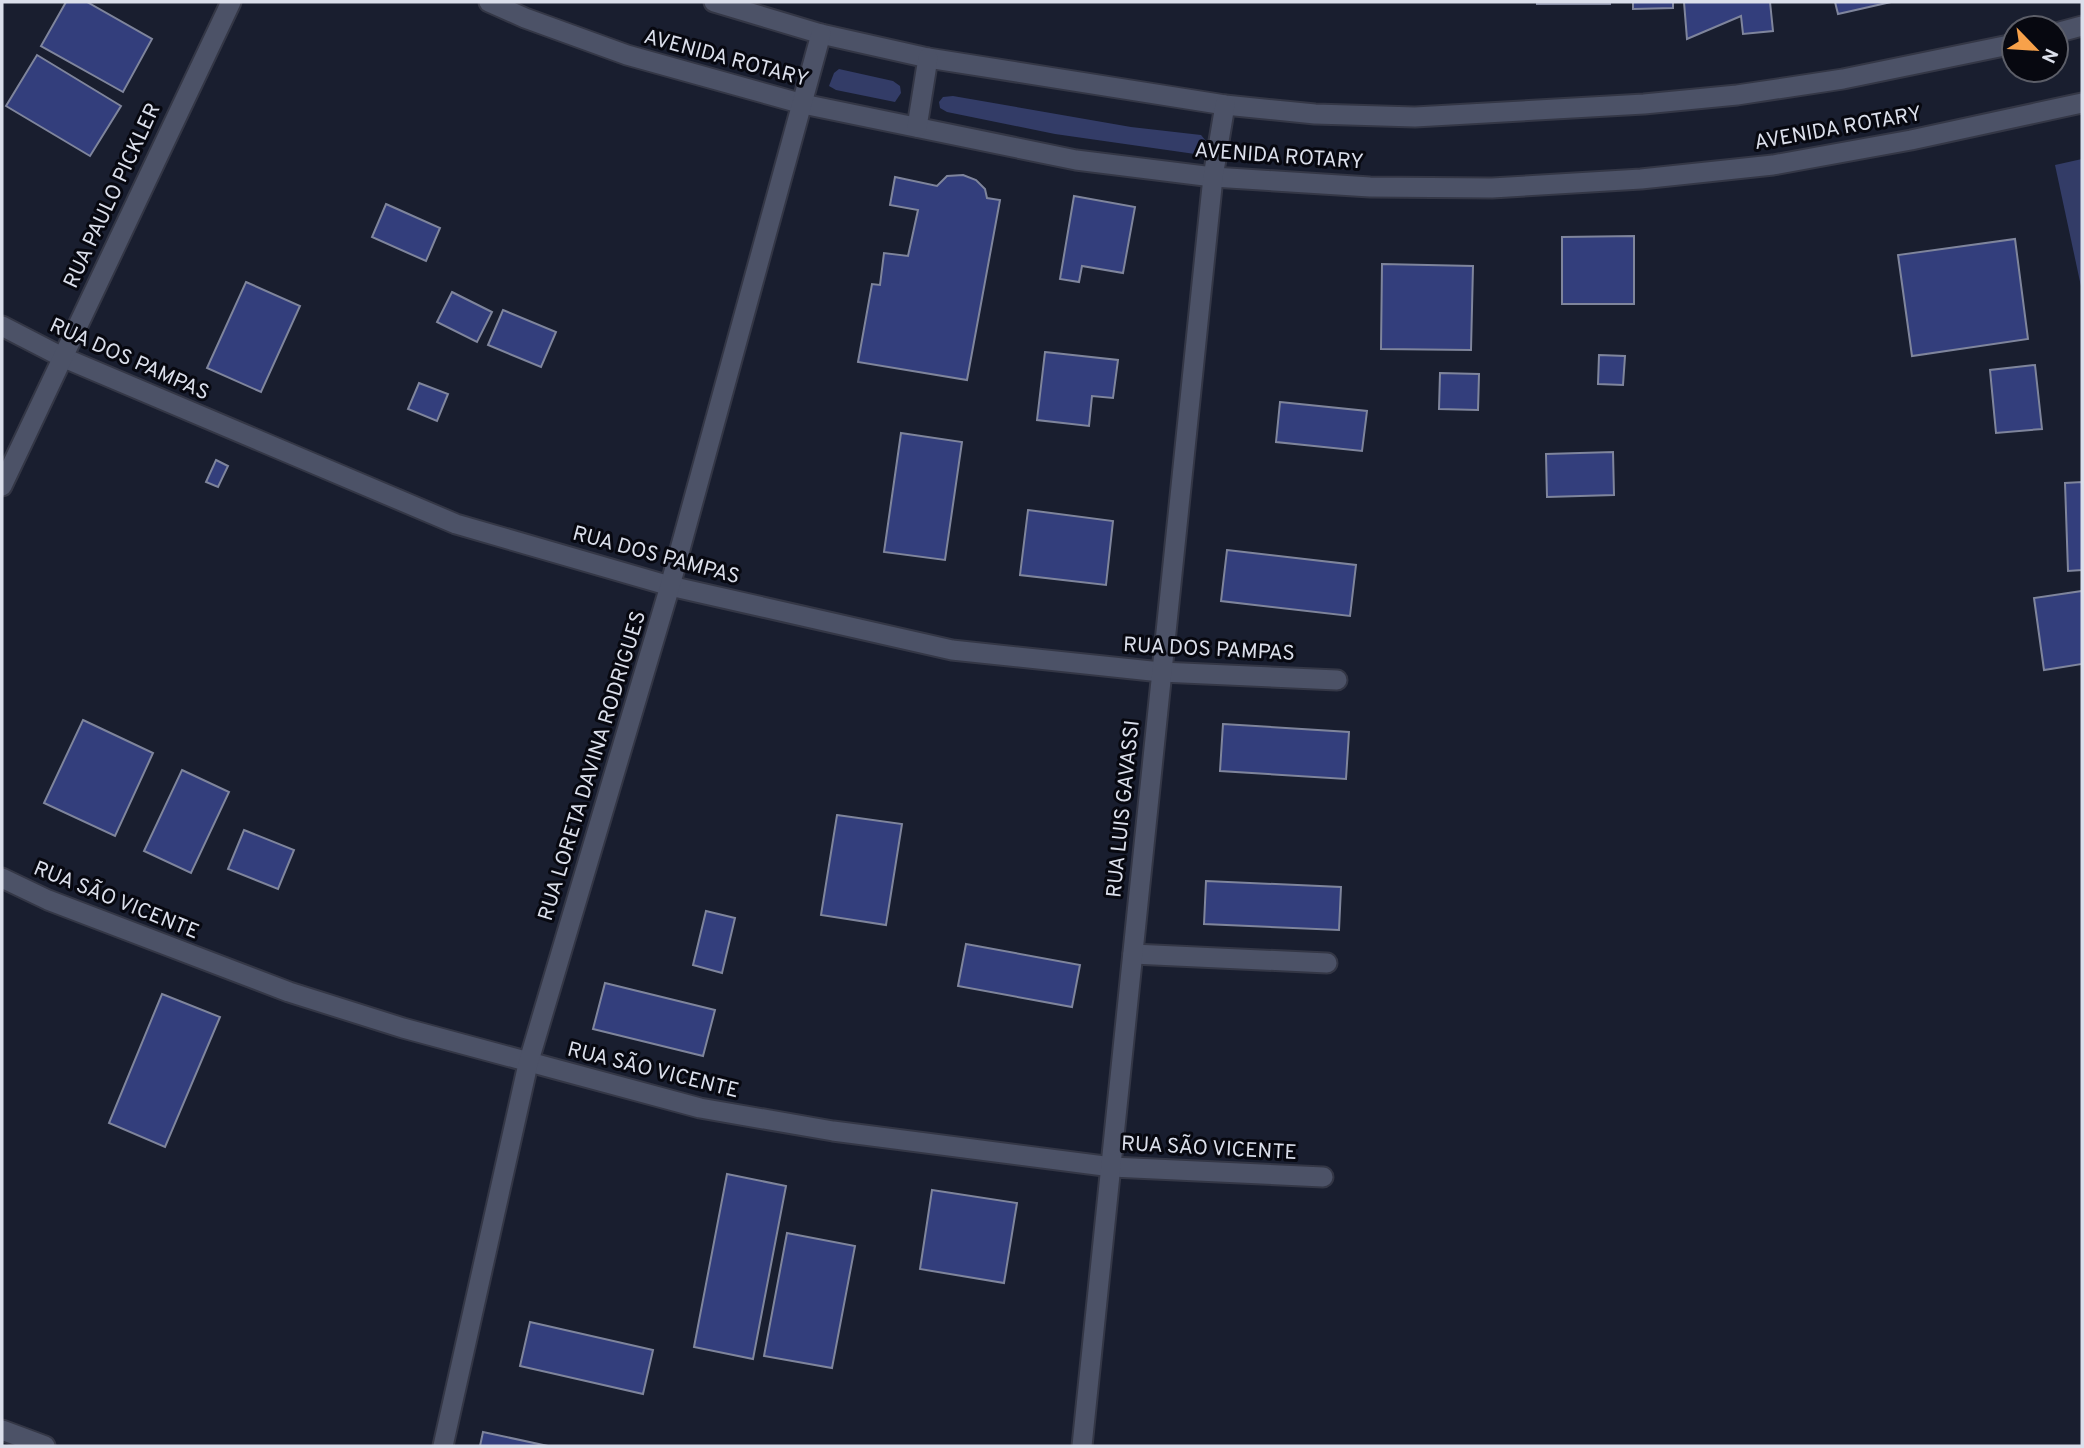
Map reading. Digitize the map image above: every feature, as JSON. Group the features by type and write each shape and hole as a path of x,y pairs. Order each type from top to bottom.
{"street":[{"name":"RUA PAULO PICKLER","path":"2,486 231,2"},
{"name":"AVENIDA ROTARY","path":"489,2 627,55 803,104 1076,160 1213,177 1370,187 1492,188 1641,179 1773,165 1911,140 2082,103"},
{"path":"714,2 821,34 928,58 1225,105 1315,114 1415,117 1644,104 1737,95 1843,79 2000,47"},
{"name":"RUA LORETA DAVINA RODRIGUES","path":"443,1446 528,1064 670,586 821,34"},
{"path":"917,127 928,58"},
{"name":"RUA LUIS GAVASSI","path":"1082,1446 1213,177 1225,105"},
{"name":"RUA DOS PAMPAS","path":"2,326 62,357 456,524 670,586 952,650 1161,672 1338,680"},
{"name":"RUA SÃO VICENTE","path":"2,878 48,900 289,992 528,1064 699,1108 833,1131 1112,1167 1323,1177"},
{"path":"1133,954 1327,962"},
{"path":"2,1430 45,1446"}],"shaded area":[{"path":"839,69 893,81 900,86 901,93 895,102 836,90 829,86 834,73"},
{"path":"953,96 1131,127 1201,135 1206,141 1205,149 1195,154 1055,134 947,112 940,108 939,102 943,97"},
{"path":"2082,159 2082,291 2055,165"}],"building":[{"path":"66,2 87,2 152,39 123,92 41,46"},
{"path":"1610,2 1610,4 1537,4"},
{"path":"1633,2 1673,2 1673,8 1633,9"},
{"path":"1684,2 1770,2 1773,31 1743,34 1741,16 1687,39"},
{"path":"1835,2 1891,2 1838,14"},
{"path":"37,55 121,106 90,156 6,106"},
{"path":"963,175 976,180 985,189 987,198 1000,200 967,380 858,362 872,284 880,285 884,253 908,256 918,210 890,205 895,177 937,186 947,176"},
{"path":"1074,196 1135,207 1123,273 1082,266 1079,282 1060,279"},
{"path":"386,204 440,228 426,261 372,237"},
{"path":"1634,236 1634,304 1562,304 1562,237"},
{"path":"2015,239 2028,339 1912,356 1898,255"},
{"path":"1382,264 1473,266 1471,350 1381,349"},
{"path":"246,282 300,306 261,392 207,368"},
{"path":"452,292 492,312 477,342 437,322"},
{"path":"503,310 556,332 541,367 488,345"},
{"path":"1045,352 1118,360 1113,398 1092,396 1089,426 1037,420"},
{"path":"1599,355 1625,356 1623,385 1598,384"},
{"path":"2035,365 2042,429 1996,433 1990,370"},
{"path":"1440,373 1479,374 1478,410 1439,409"},
{"path":"419,383 448,394 437,421 408,409"},
{"path":"1280,402 1367,411 1362,451 1276,442"},
{"path":"901,433 962,442 945,560 884,552"},
{"path":"1613,452 1614,495 1547,497 1546,454"},
{"path":"216,460 228,466 218,487 206,482"},
{"path":"2082,482 2082,570 2068,571 2065,483"},
{"path":"1028,510 1113,521 1106,585 1020,575"},
{"path":"1227,550 1356,565 1350,616 1221,601"},
{"path":"2082,591 2082,664 2044,670 2034,598"},
{"path":"83,720 153,753 115,836 44,803"},
{"path":"1223,724 1349,732 1346,779 1220,771"},
{"path":"182,770 229,792 191,873 144,851"},
{"path":"837,815 902,824 886,925 821,915"},
{"path":"244,830 294,850 278,889 228,869"},
{"path":"1206,881 1341,887 1339,930 1204,924"},
{"path":"706,911 735,918 722,973 693,965"},
{"path":"966,944 1080,965 1072,1007 958,986"},
{"path":"605,983 715,1010 703,1056 593,1029"},
{"path":"162,994 220,1017 165,1147 109,1123"},
{"path":"727,1174 786,1186 753,1359 694,1347"},
{"path":"932,1190 1017,1203 1004,1283 920,1269"},
{"path":"787,1233 855,1246 832,1368 764,1356"},
{"path":"530,1322 653,1350 643,1394 520,1366"},
{"path":"483,1432 548,1446 480,1446"}]}
